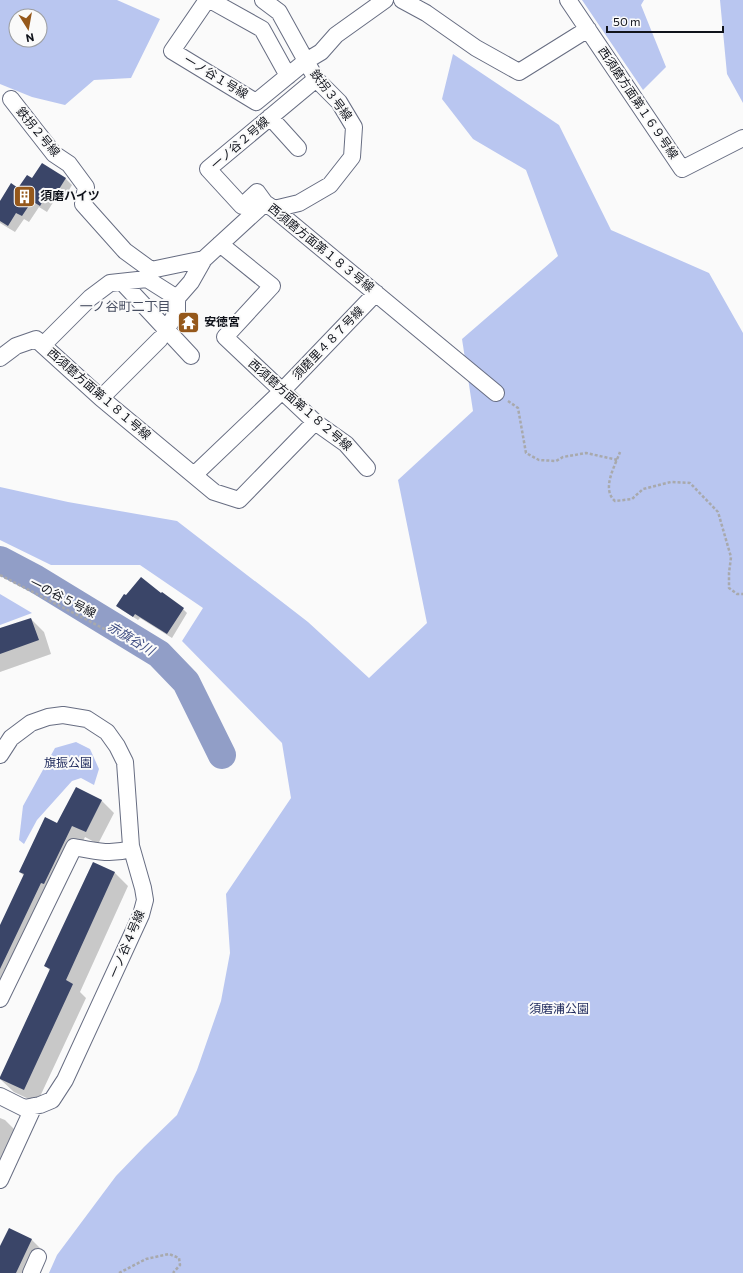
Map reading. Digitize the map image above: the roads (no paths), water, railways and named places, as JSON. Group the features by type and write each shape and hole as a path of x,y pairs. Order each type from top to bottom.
{"street":[{"name":"一ノ谷１号線","path":"207,0 172,51 256,102 306,61 321,52 336,35 385,0"},
{"path":"210,0 262,29 288,76"},
{"name":"鉄拐３号線","path":"263,0 279,12 316,79 339,102 354,127 352,157 330,185 299,203 269,206"},
{"path":"402,0 426,13 476,48 519,72 588,29"},
{"name":"西須磨方面第１６９号線","path":"568,0 682,169 743,138"},
{"name":"一ノ谷２号線","path":"269,206 257,192 242,206 208,169 316,79"},
{"name":"鉄拐２号線","path":"11,99 54,154 68,164 86,186 83,204 125,251 149,275"},
{"path":"270,118 298,148"},
{"name":"西須磨方面第１８３号線","path":"204,259 220,244 269,206 496,393"},
{"name":"西須磨方面第１８２号線","path":"220,244 272,286 224,337 315,422 346,444 367,468"},
{"path":"43,345 90,298 110,283 122,282 204,259"},
{"path":"101,398 163,334 177,312 177,298 191,282 204,259"},
{"path":"149,275 177,298"},
{"path":"122,282 163,334 191,356"},
{"name":"須磨里４８７号線","path":"194,475 282,391 376,293"},
{"name":"西須磨方面第１８１号線","path":"0,358 16,346 36,339 101,398 214,492 239,500 315,422"},
{"name":"一ノ谷４号線","path":"0,755 11,738 31,723 48,717 63,715 87,719 107,732 117,746 125,762 128,818 132,849 143,888 144,900 141,914 65,1080 52,1100 24,1108 0,1096"},
{"path":"0,999 74,847 99,852 117,853 132,849"},
{"path":"0,1180 34,1106"},
{"path":"31,1273 38,1257"}],"waterway":[{"name":"赤旗谷川","path":"0,560 36,579 159,654 186,682 222,755"}],"place":[{"name":"須磨ハイツ","path":"24,196"},
{"name":"安徳宮","path":"189,322"}],"district":[{"name":"一ノ谷町二丁目","path":"125,306"}],"park label":[{"name":"旗振公園","path":"68,763"},
{"name":"須磨浦公園","path":"559,1009"}]}
